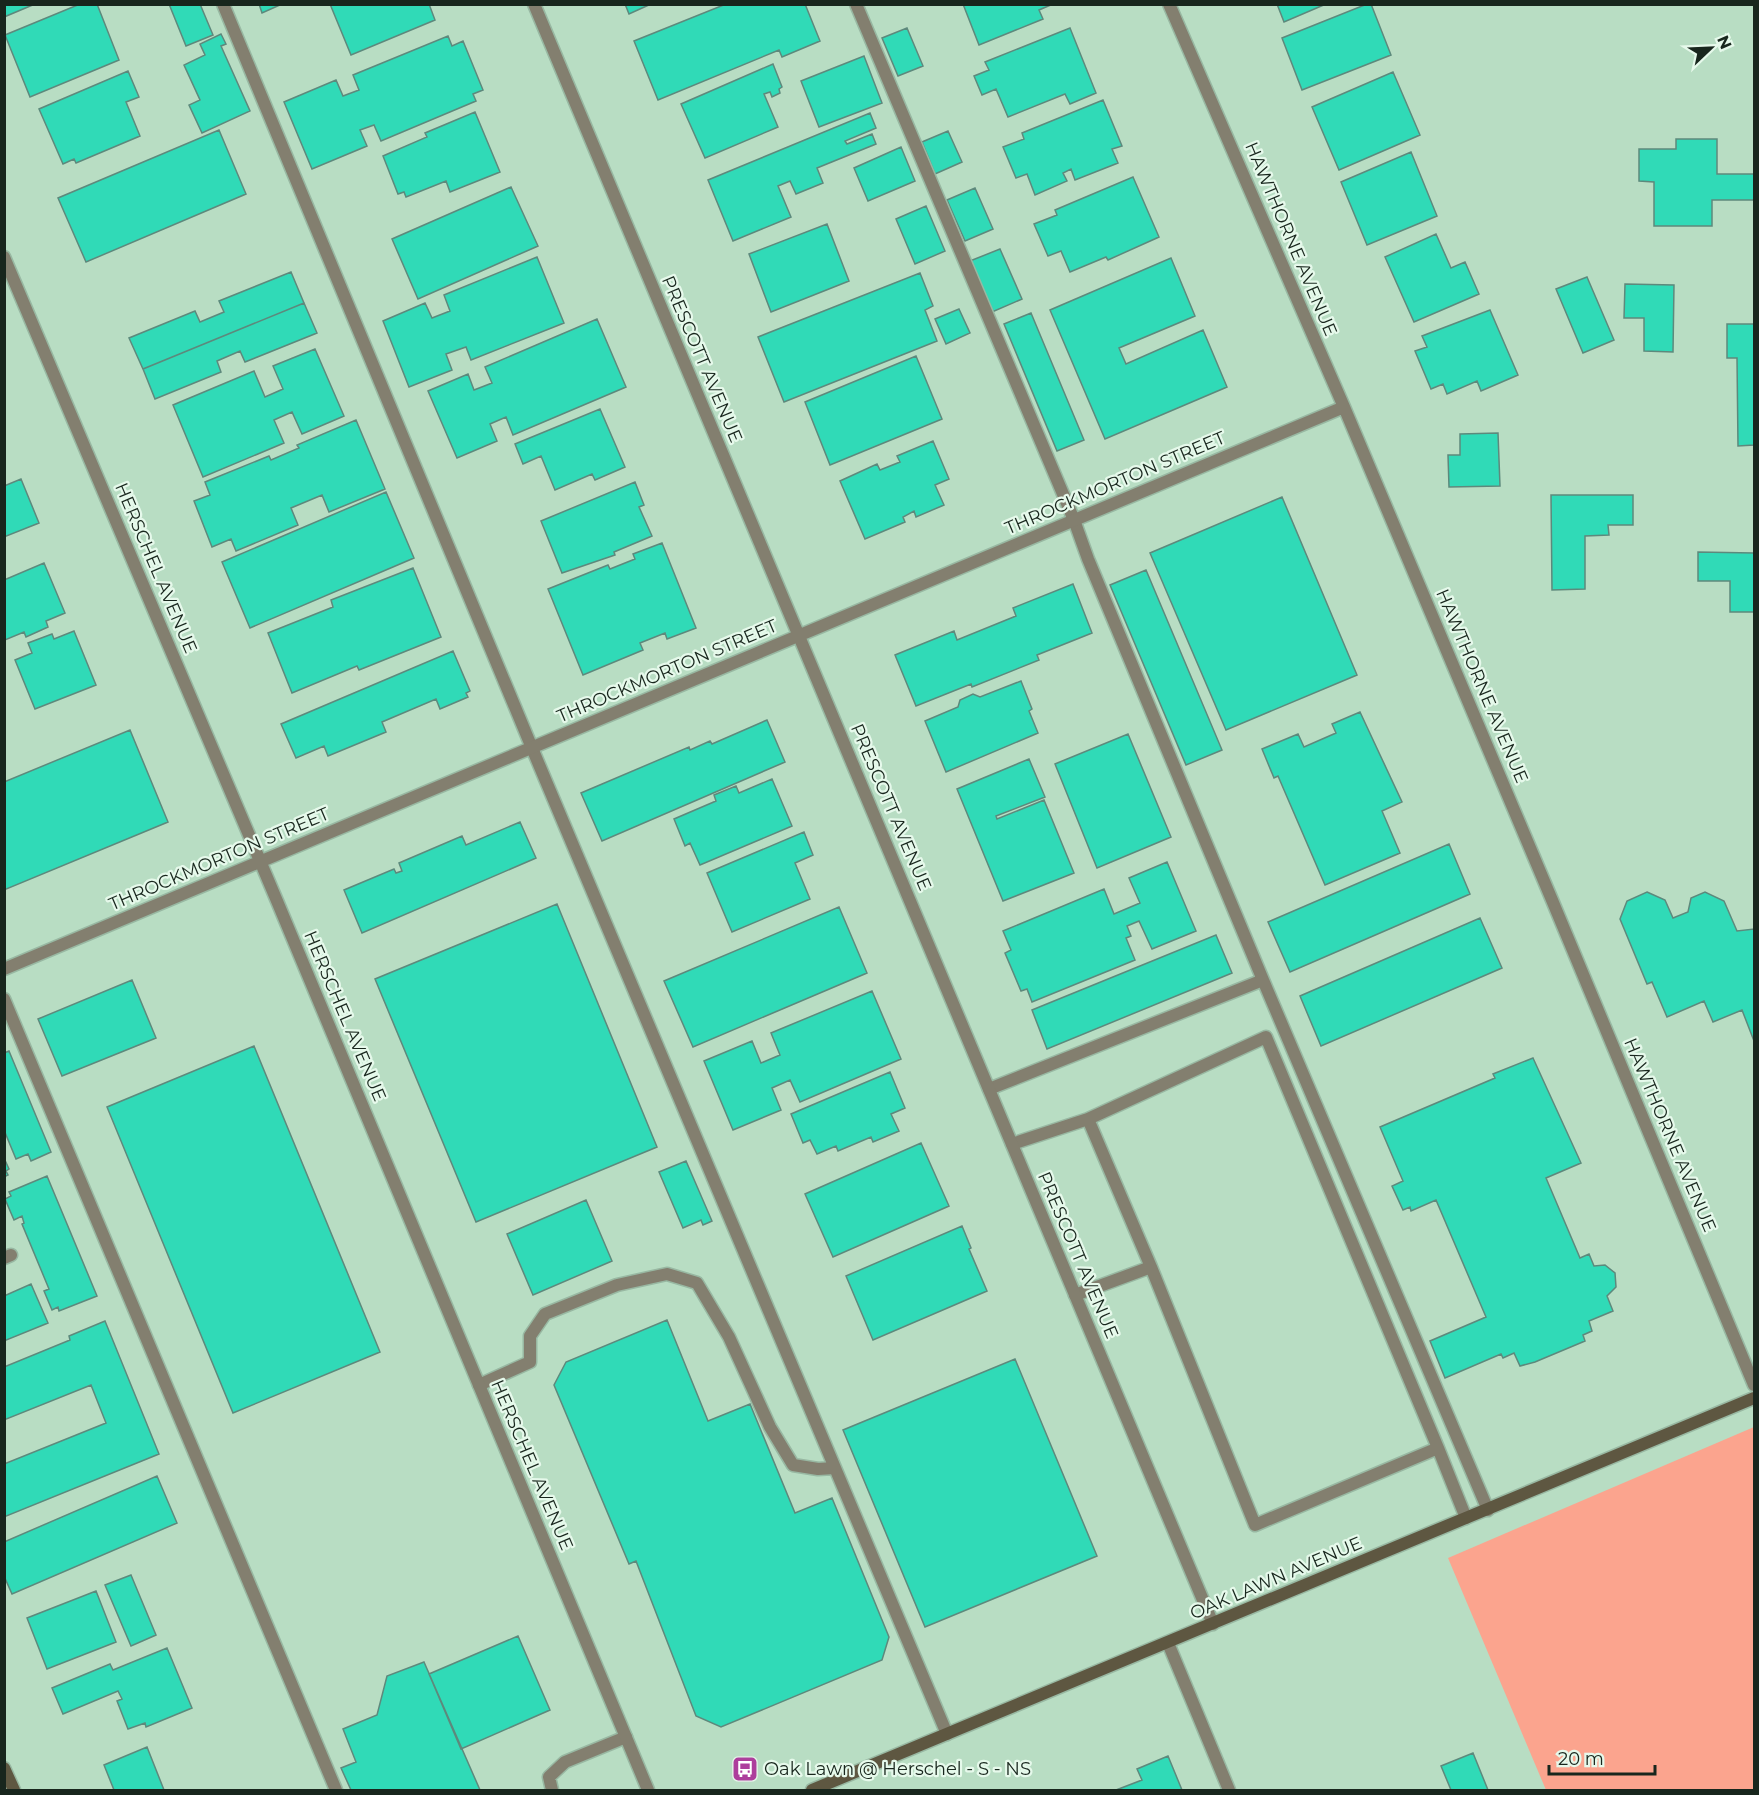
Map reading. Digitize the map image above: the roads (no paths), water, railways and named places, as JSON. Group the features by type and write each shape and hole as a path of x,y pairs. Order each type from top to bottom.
{"main road":[{"name":"OAK LAWN AVENUE","path":"812,1791 1755,1398"},
{"path":"4,1768 14,1791"}],"street":[{"path":"223,4 532,748 947,1734"},
{"name":"PRESCOTT AVENUE","path":"534,4 1213,1624"},
{"path":"856,4 1074,520 1088,559 1263,980 1488,1510"},
{"name":"HAWTHORNE AVENUE","path":"1169,4 1344,407 1755,1385"},
{"name":"HERSCHEL AVENUE","path":"4,257 260,861 648,1791"},
{"name":"THROCKMORTON STREET","path":"4,969 1344,407"},
{"path":"988,1089 1263,980"},
{"path":"4,999 336,1791"},
{"path":"1012,1144 1088,1119 1266,1036 1466,1518"},
{"path":"1088,1119 1255,1525 1438,1448"},
{"path":"1075,1295 1150,1267"},
{"path":"479,1385 530,1362 530,1336 545,1314 617,1285 667,1274 696,1283 729,1337 770,1427 793,1465 818,1469 835,1468"},
{"path":"1168,1643 1229,1791"},
{"path":"552,1791 549,1777 565,1762 626,1737"}],"place":[{"name":"Oak Lawn @ Herschel - S - NS","path":"745,1769"}]}
